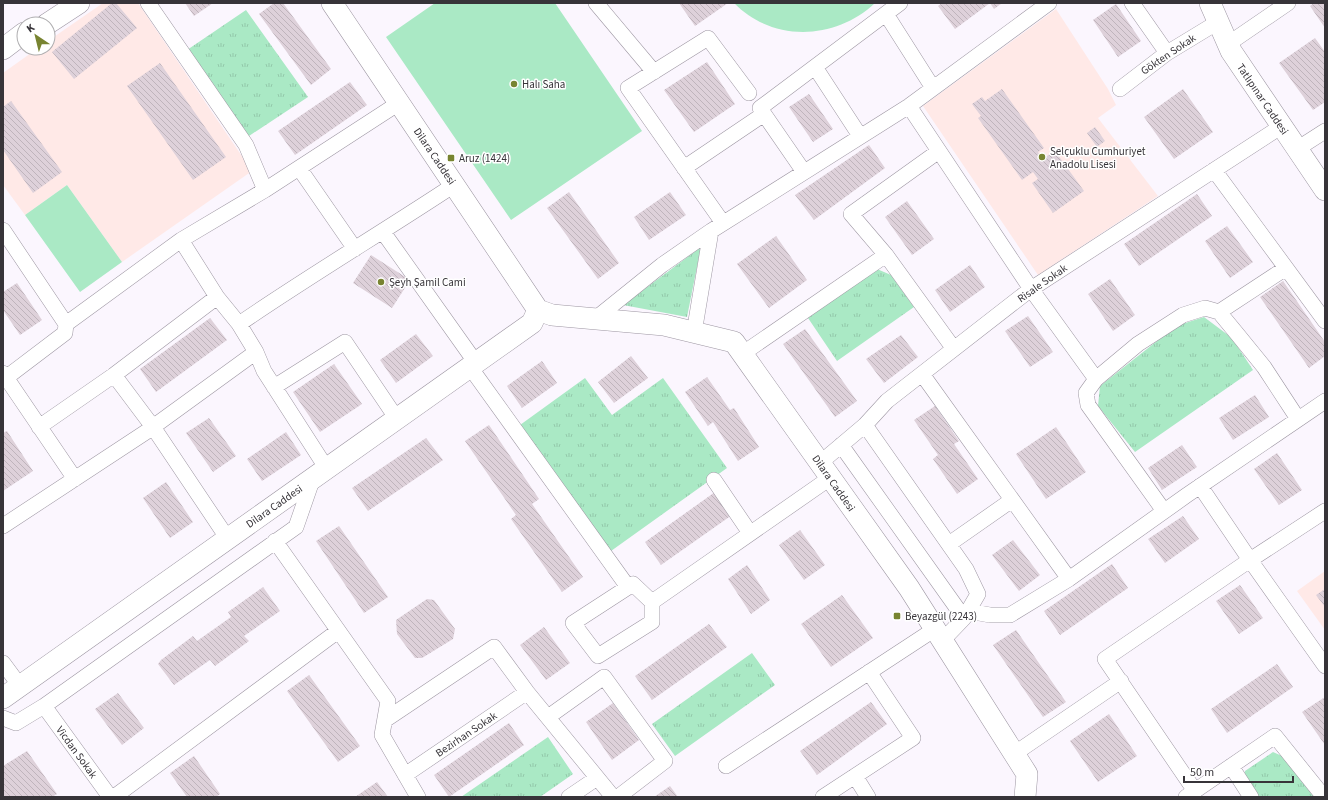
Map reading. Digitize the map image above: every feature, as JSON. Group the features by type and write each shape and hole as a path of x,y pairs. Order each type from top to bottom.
{"street":[{"path":"45,16 61,3"},
{"path":"56,18 79,3"},
{"path":"148,3 246,145 265,190"},
{"name":"Dilara Caddesi","path":"332,3 538,310 552,314 664,326 734,342 909,588 1027,774 1025,797"},
{"path":"596,3 654,72"},
{"path":"804,172 760,108 900,3"},
{"path":"595,319 662,265 717,227 909,106 1049,3"},
{"path":"1132,3 1167,53"},
{"path":"1228,44 1288,3"},
{"name":"Gökten Sokak","path":"1120,89 1167,53 1214,12"},
{"name":"Tatlıpınar Caddesi","path":"1214,12 1228,44 1325,190"},
{"path":"886,14 933,88"},
{"path":"694,333 717,227 684,168 628,88 708,38 749,93"},
{"path":"815,67 860,136"},
{"path":"66,324 181,240 265,190 399,103"},
{"path":"909,106 1031,289 1096,379"},
{"path":"684,168 764,114"},
{"name":"Risale Sokak","path":"652,602 750,533 825,470 841,445 865,425 888,401 1031,289 1282,126"},
{"path":"1297,149 1325,131"},
{"path":"939,151 851,214 886,255 954,349"},
{"path":"299,168 355,249"},
{"path":"1214,170 1325,321"},
{"path":"239,324 312,274 383,232 454,185"},
{"path":"3,230 66,324 65,333 4,377 74,479"},
{"path":"383,232 473,365 628,587"},
{"path":"3,718 16,723 44,706 296,527 320,474 264,371 256,352 239,324 217,297 181,240"},
{"path":"742,354 886,255"},
{"path":"1219,312 1286,268"},
{"path":"39,427 114,374 217,297"},
{"path":"1164,511 1088,405 1086,393 1096,379 1138,344 1183,315 1205,308 1219,312 1264,368 1298,419"},
{"name":"Dilara Caddesi","path":"3,698 532,323 538,310"},
{"path":"274,387 344,342 397,419"},
{"path":"3,526 153,427 256,352"},
{"path":"114,374 153,427 228,539"},
{"path":"922,374 1069,579"},
{"path":"966,614 1010,615 1069,579 1164,511 1325,401"},
{"path":"726,766 869,672 938,635 966,614 978,594 966,569 865,425"},
{"path":"841,445 966,614"},
{"path":"714,480 750,533"},
{"path":"1200,486 1325,666"},
{"path":"949,544 1012,500"},
{"path":"1324,797 1275,736 1190,794 1105,659 1250,560 1325,511"},
{"path":"275,541 388,701 382,735 418,797"},
{"path":"633,584 652,602 652,622 598,656 573,623 633,584"},
{"path":"114,797 338,631"},
{"path":"385,720 494,646 527,692 613,797"},
{"path":"3,663 20,686"},
{"path":"823,797 913,738 869,672"},
{"path":"548,718 604,677 665,761 618,797"},
{"path":"1014,754 1120,681"},
{"name":"Bezirhan Sokak","path":"405,775 527,692"},
{"name":"Vicdan Sokak","path":"44,706 110,797"},
{"path":"1231,766 1252,797"},
{"path":"855,776 868,797"},
{"path":"569,797 597,778"}],"shaded area":[{"path":"103,3 138,3 252,171 122,262 67,185 25,215 3,185 3,73 27,56 56,56 56,35"},
{"name":"Selçuklu Cumhuriyet Anadolu Lisesi","path":"1056,9 1108,89 1116,105 1098,118 1158,196 1038,275 923,106"},
{"path":"1325,571 1325,630 1297,591"}],"green space":[{"name":"Halı Saha","path":"435,3 555,3 642,131 511,220 386,37"},
{"path":"734,3 875,3 859,15 842,24 824,30 804,32 785,30 767,25 750,16"},
{"path":"246,10 308,97 249,136 187,50"},
{"path":"67,185 122,262 80,292 25,215"},
{"path":"701,247 687,317 623,305"},
{"path":"877,269 891,275 914,307 837,361 808,318"},
{"path":"1204,317 1232,338 1253,370 1135,452 1098,406 1100,386 1176,326"},
{"path":"585,378 612,415 663,378 727,468 611,551 520,425"},
{"path":"752,653 775,685 675,756 652,724"},
{"path":"548,737 573,774 540,797 461,797"},
{"path":"1273,752 1282,756 1314,797 1258,797 1244,777 1245,771"}],"building":[{"path":"112,3 116,3 137,28 74,79 55,56 56,49"},
{"path":"185,3 213,3 194,16"},
{"path":"274,3 283,3 331,69 311,85 259,14"},
{"path":"679,3 728,3 695,26"},
{"path":"942,3 990,3 955,29 938,6"},
{"path":"990,3 1002,3 994,9"},
{"path":"1314,3 1325,3 1325,28 1310,6"},
{"path":"1116,4 1141,41 1118,57 1093,20"},
{"path":"1315,38 1325,52 1325,102 1313,110 1279,63"},
{"path":"707,62 735,104 694,132 664,90"},
{"path":"160,63 226,157 193,180 127,86"},
{"path":"350,82 367,105 295,155 278,131"},
{"path":"1002,89 1044,148 1038,152 1042,159 1055,151 1084,191 1053,213 1032,183 1038,179 1033,172 1022,180 978,118 981,116 972,104 982,97 985,101"},
{"path":"1183,89 1213,132 1174,159 1144,117"},
{"path":"809,94 833,129 813,142 789,107"},
{"path":"11,101 62,172 33,193 3,150 3,107"},
{"path":"1095,127 1105,141 1097,147 1087,133"},
{"path":"869,145 885,168 814,220 795,195"},
{"path":"569,192 619,263 598,279 547,208"},
{"path":"670,192 686,215 649,240 634,217"},
{"path":"1197,194 1212,216 1139,266 1124,244"},
{"path":"907,201 934,239 912,255 885,217"},
{"path":"1227,226 1253,262 1230,278 1205,241"},
{"path":"776,236 807,280 769,308 737,264"},
{"name":"Şeyh Şamil Cami","path":"371,255 410,280 392,308 353,283"},
{"path":"970,265 985,287 950,312 935,290"},
{"path":"1110,279 1135,315 1113,331 1088,294"},
{"path":"1283,281 1325,342 1325,356 1309,368 1260,297"},
{"path":"17,283 42,320 20,335 3,310 3,292"},
{"path":"1028,316 1053,352 1030,367 1005,331"},
{"path":"210,318 227,340 156,392 140,369"},
{"path":"805,329 857,401 835,417 783,344"},
{"path":"416,334 433,356 396,383 380,360"},
{"path":"901,335 918,357 884,383 866,359"},
{"path":"631,356 648,378 614,403 598,382"},
{"path":"542,361 557,383 522,408 507,386"},
{"path":"334,364 362,404 320,432 293,392"},
{"path":"707,377 730,410 734,408 759,447 738,461 713,422 708,426 685,392"},
{"path":"1255,395 1269,417 1233,440 1219,418"},
{"path":"935,406 959,441 954,444 978,479 957,494 933,459 938,455 914,420"},
{"path":"209,418 236,456 213,472 186,433"},
{"path":"489,425 539,499 532,504 583,577 562,592 511,519 516,515 465,441"},
{"path":"1056,427 1086,472 1046,499 1016,454"},
{"path":"7,431 33,471 3,491 3,433"},
{"path":"286,432 301,455 262,481 247,459"},
{"path":"426,438 443,460 368,511 352,488"},
{"path":"1182,445 1197,467 1162,490 1148,468"},
{"path":"1277,453 1302,490 1279,505 1254,469"},
{"path":"166,482 193,522 170,538 143,498"},
{"path":"715,492 732,515 661,565 645,542"},
{"path":"1183,516 1199,539 1165,563 1148,539"},
{"path":"339,526 388,597 364,613 316,541"},
{"path":"800,530 825,565 804,580 779,545"},
{"path":"1013,540 1040,575 1019,591 992,555"},
{"path":"1112,564 1128,588 1060,635 1044,611"},
{"path":"747,565 770,600 751,614 728,579"},
{"path":"1240,585 1263,618 1239,634 1216,601"},
{"path":"263,587 280,611 244,636 249,641 215,666 210,660 174,685 158,664 161,660 193,636 197,641 231,617 228,612"},
{"path":"1325,589 1325,607 1316,595"},
{"path":"842,595 873,638 831,667 801,624"},
{"path":"427,599 434,600 455,629 453,639 422,658 415,658 397,634 396,620"},
{"path":"709,624 727,647 652,700 635,676"},
{"path":"544,627 570,663 546,680 520,645"},
{"path":"1016,630 1066,702 1043,717 993,645"},
{"path":"1277,664 1293,687 1227,733 1211,709"},
{"path":"309,675 360,746 338,762 287,691"},
{"path":"118,693 144,728 122,745 95,709"},
{"path":"1325,697 1325,745 1302,712"},
{"path":"871,702 887,724 817,775 800,751"},
{"path":"613,703 639,740 612,760 586,722"},
{"path":"1109,714 1137,756 1098,782 1070,741"},
{"path":"509,723 524,745 449,797 434,775"},
{"path":"27,751 57,794 52,797 3,797 3,766"},
{"path":"194,756 220,794 216,797 187,797 170,773"},
{"path":"377,782 388,797 355,797"},
{"path":"670,786 678,797 654,797"}],"place":[{"name":"Halı Saha","path":"514,84"},
{"name":"Selçuklu Cumhuriyet Anadolu Lisesi","path":"1042,157"},
{"name":"Aruz (1424)","path":"451,158"},
{"name":"Şeyh Şamil Cami","path":"381,282"},
{"name":"Beyazgül (2243)","path":"897,616"}]}
